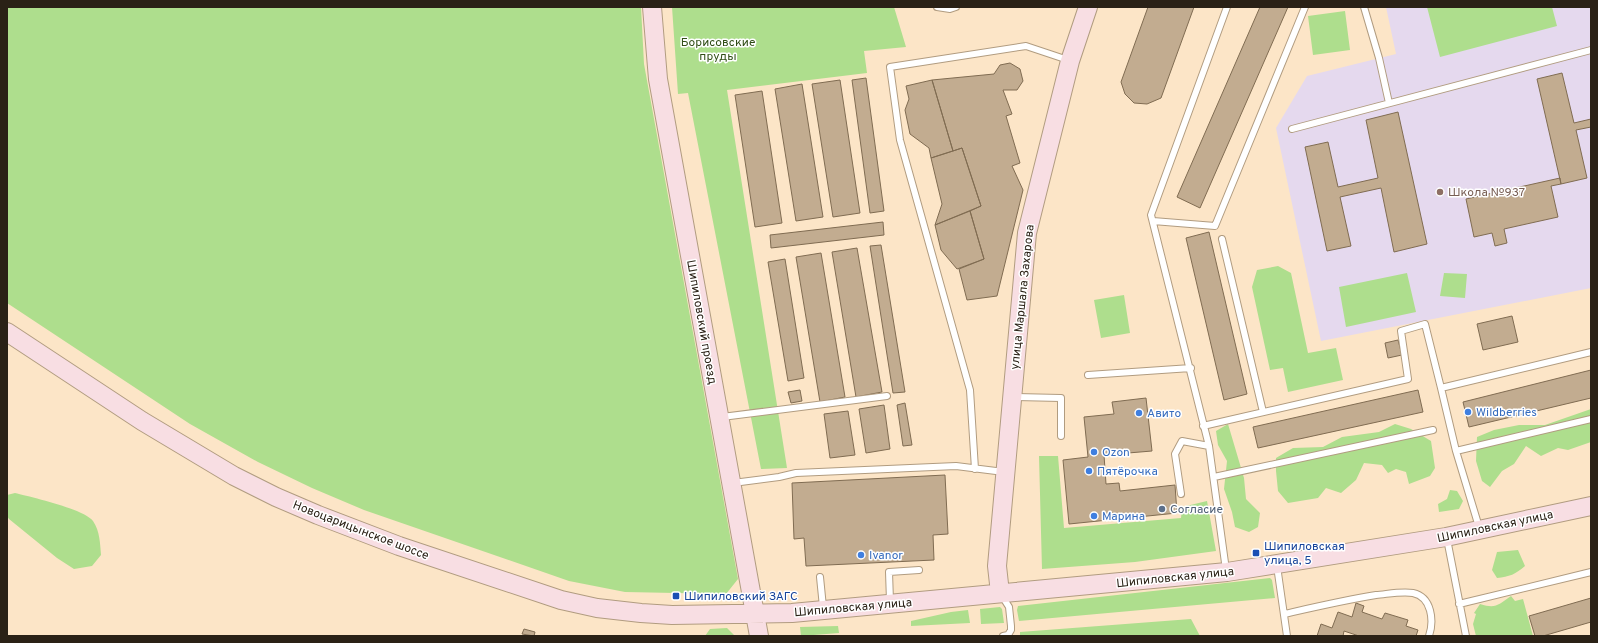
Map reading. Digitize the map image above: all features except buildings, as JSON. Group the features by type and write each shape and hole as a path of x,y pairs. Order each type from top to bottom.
{"main road":[{"name":"Шипиловский проезд","path":"652,7 658,79 759,636"},
{"name":"улица Маршала Захарова","path":"1000,594 997,566 1027,233 1070,61 1088,7"},
{"name":"Новоцарицынское шоссе","path":"7,332 142,421 234,476 276,497 361,532 561,600 597,608 672,615 755,613"},
{"name":"Шипиловская улица","path":"755,613 792,613 1227,572 1277,565 1480,530 1591,506"}],"lane":[{"path":"937,7 950,9 956,7"},
{"path":"1227,7 1151,215 1209,446 1227,572"},
{"path":"1153,221 1215,226 1305,7"},
{"path":"1364,7 1379,58 1389,103"},
{"path":"975,469 970,390 900,140 890,67 1026,46 1070,61"},
{"path":"1292,129 1591,50"},
{"path":"1222,239 1263,412"},
{"path":"1203,426 1408,379 1401,331 1425,324 1456,451 1480,530"},
{"path":"1441,388 1591,352"},
{"path":"1088,375 1190,368"},
{"path":"720,417 887,396"},
{"path":"1012,397 1061,398 1061,436"},
{"path":"1456,451 1591,419"},
{"path":"1214,477 1433,430"},
{"path":"1181,494 1174,454 1182,441 1209,446"},
{"path":"731,483 779,478 796,473 956,466 1006,472"},
{"path":"1446,536 1466,636"},
{"path":"1277,565 1286,634 1278,633"},
{"path":"890,603 888,572 919,570"},
{"path":"1459,604 1591,572"},
{"path":"820,577 823,610"},
{"path":"1284,614 1350,599 1391,593 1413,593 1424,599 1431,612 1431,628 1428,636"},
{"path":"1000,594 1009,607 1011,626 1011,630 1008,635 1004,636"}],"shaded area":[{"name":"Школа №937","path":"1386,7 1591,7 1591,288 1321,341 1276,128 1307,76 1396,54"}],"green space":[{"path":"7,7 641,7 644,64 738,579 726,594 625,592 569,581 364,510 312,488 258,462 190,424 7,303"},
{"name":"Борисовские пруды","path":"672,7 894,7 906,47 864,51 867,73 727,90 787,468 761,469 688,93 678,94"},
{"path":"1427,7 1552,7 1557,26 1440,57"},
{"path":"1345,11 1350,50 1313,55 1308,16"},
{"path":"1278,266 1291,273 1308,353 1336,348 1343,380 1288,392 1283,368 1270,370 1252,287 1257,270"},
{"path":"1407,273 1416,312 1346,327 1339,287"},
{"path":"1444,273 1467,274 1465,298 1440,296"},
{"path":"1124,295 1130,333 1101,338 1094,300"},
{"path":"1591,409 1591,442 1568,450 1558,448 1541,456 1526,446 1514,464 1502,471 1490,487 1482,481 1476,461 1477,437 1494,430 1519,425 1545,425"},
{"path":"1228,424 1244,478 1246,499 1260,513 1258,527 1249,532 1235,527 1232,512 1224,489 1227,461 1218,445 1216,431"},
{"path":"1395,424 1411,429 1431,441 1435,468 1430,476 1409,484 1406,472 1396,469 1388,473 1382,465 1364,463 1356,480 1341,493 1326,488 1318,498 1288,503 1278,491 1276,458 1293,448 1323,447 1342,437 1379,432"},
{"path":"1039,456 1058,456 1064,528 1181,518 1182,507 1207,501 1216,551 1135,562 1042,569"},
{"path":"1450,490 1457,491 1463,501 1459,509 1439,512 1438,504 1447,499"},
{"path":"15,493 69,508 79,512 93,521 98,533 101,555 92,566 74,569 57,558 9,519 7,516 7,495"},
{"path":"1518,550 1525,566 1512,575 1497,578 1492,570 1497,552"},
{"path":"1270,578 1272,580 1275,598 1019,621 1017,610 1018,606"},
{"path":"1511,596 1515,601 1523,599 1533,636 1476,636 1473,624 1476,614 1474,613 1480,604 1490,606 1497,605"},
{"path":"1000,607 1002,609 1004,623 981,624 980,609"},
{"path":"968,610 970,623 911,626 911,621 951,612"},
{"path":"1191,619 1200,636 1020,636 1020,632"},
{"path":"838,626 839,633 801,636 800,627"},
{"path":"727,628 735,636 705,636 710,629"}],"place":[{"name":"Школа №937","path":"1440,192"},
{"name":"Wildberries","path":"1468,412"},
{"name":"Авито","path":"1139,413"},
{"name":"Ozon","path":"1094,452"},
{"name":"Пятёрочка","path":"1089,471"},
{"name":"Согласие","path":"1162,509"},
{"name":"Марина","path":"1094,516"},
{"name":"Шипиловская улица, 5","path":"1256,553"},
{"name":"Ivanor","path":"861,555"},
{"name":"Шипиловский ЗАГС","path":"676,596"}]}
